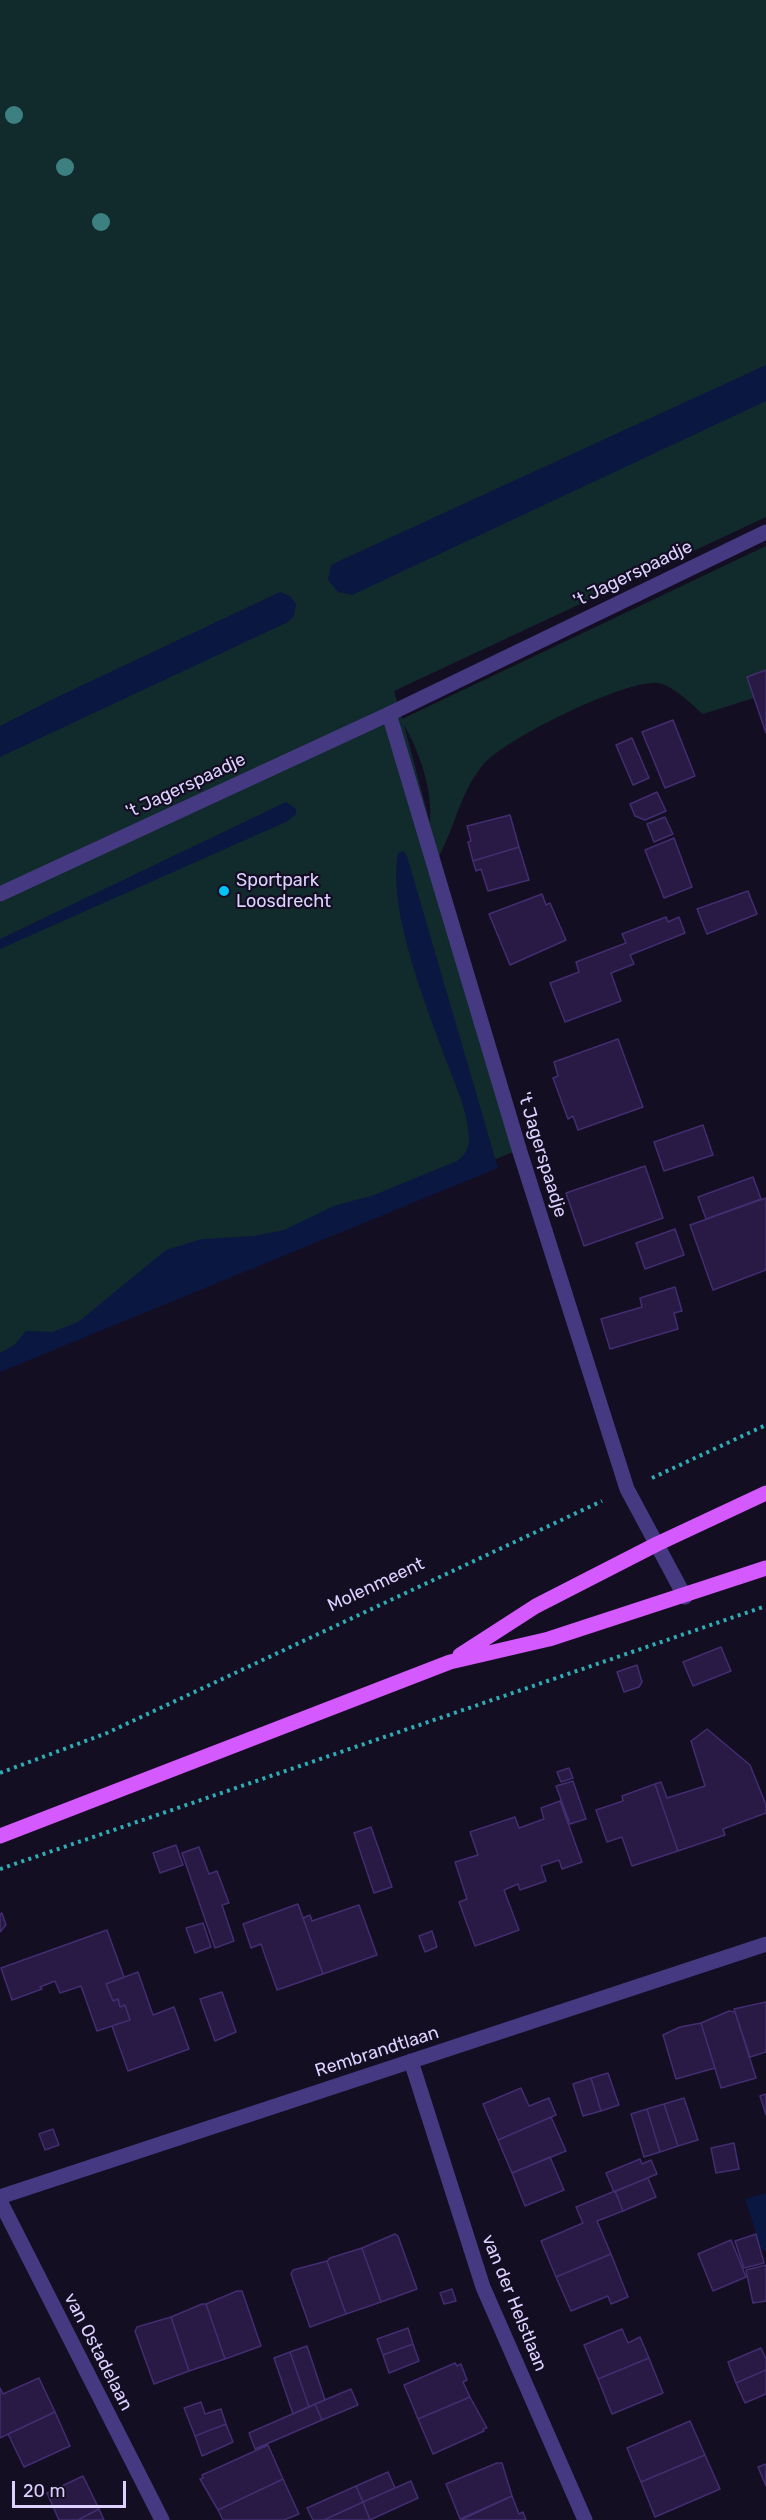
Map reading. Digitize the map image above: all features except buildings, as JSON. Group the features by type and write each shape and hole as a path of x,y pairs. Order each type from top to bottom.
{"main road":[{"path":"450,1662 536,1606 657,1544 766,1492"},
{"path":"0,1836 450,1662 549,1639 685,1597 766,1568"}],"street":[{"name":"'t Jagerspaadje","path":"0,894 389,714 766,532"},
{"name":"'t Jagerspaadje","path":"389,714 520,1152 627,1489 685,1597"},
{"name":"Rembrandtlaan","path":"0,2199 766,1944"},
{"name":"van der Helstlaan","path":"411,2061 483,2287 585,2520"},
{"name":"van Ostadelaan","path":"0,2199 162,2520"}],"path":[{"name":"Molenmeent","path":"0,1773 107,1733 766,1425"},
{"path":"0,1869 766,1606"}],"green space":[{"name":"Sportpark Loosdrecht","path":"0,0 766,0 766,517 394,691 402,719 766,546 766,694 703,714 682,696 664,685 642,684 566,713 513,742 482,766 468,787 439,856 518,1150 0,1362","holes":["404,725 427,785 430,823"]}],"water":[{"path":"766,365 766,401 352,595 338,592 328,580 331,565 337,562"},
{"path":"280,592 290,596 296,604 294,616 288,622 0,757 0,726"},
{"path":"286,802 296,809 296,814 288,821 0,949 0,939"},
{"path":"403,851 407,856 498,1168 0,1372 0,1353 14,1345 26,1331 52,1332 78,1322 166,1250 202,1239 254,1236 284,1230 334,1206 374,1195 457,1161 464,1154 469,1138 464,1109 420,987 403,930 396,876 398,853"},
{"path":"766,2193 766,2250 762,2251 745,2199"}],"place":[{"name":"Sportpark Loosdrecht","path":"224,891"}]}
